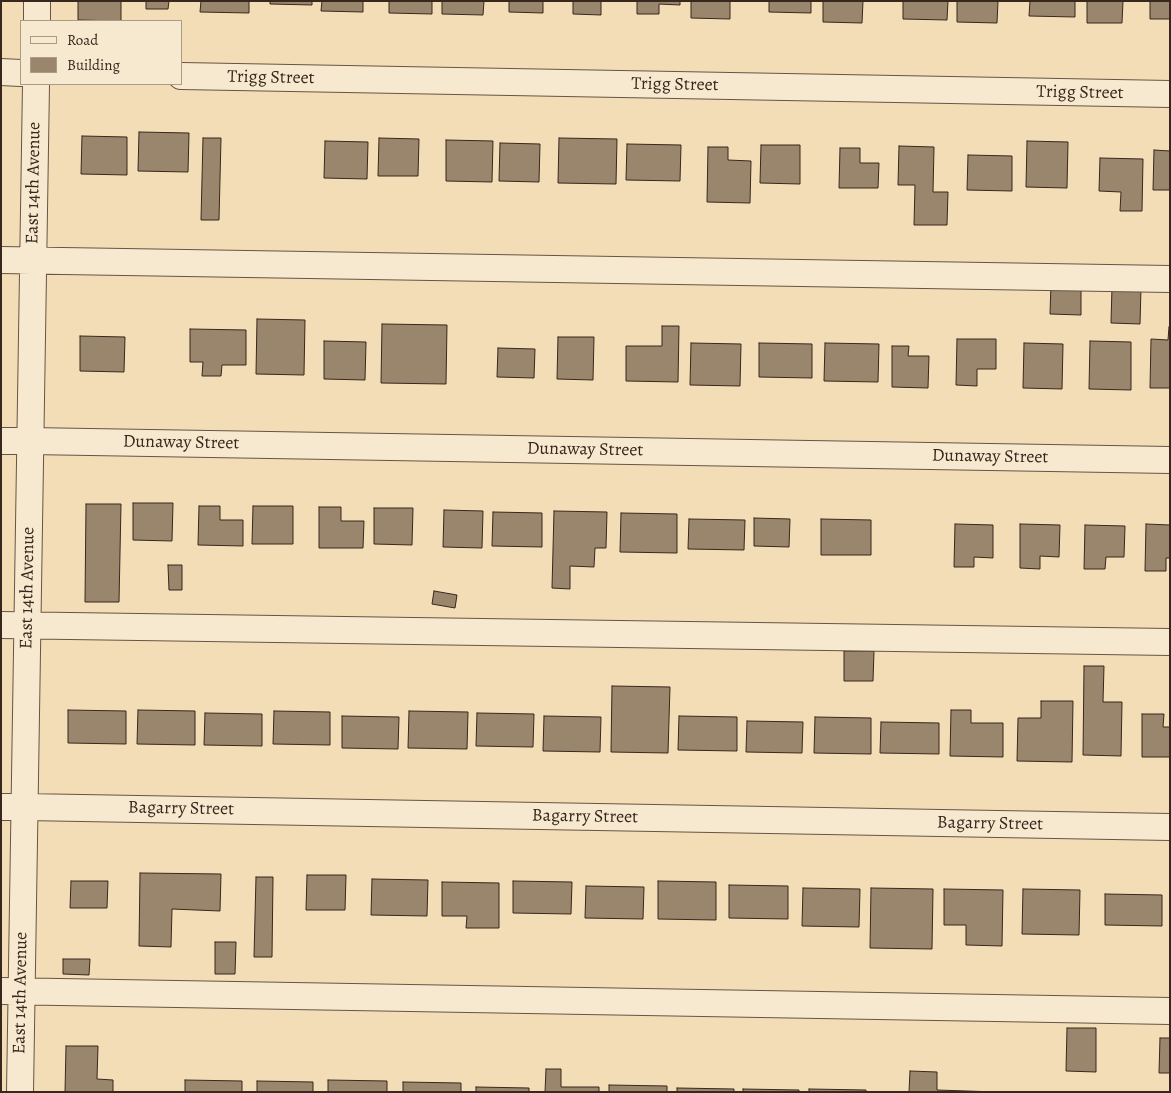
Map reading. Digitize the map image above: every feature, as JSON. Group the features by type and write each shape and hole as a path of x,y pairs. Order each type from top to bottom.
{"street":[{"path":"37,1 37,20"},
{"path":"1,72 20,73"},
{"name":"Trigg Street","path":"182,76 1170,94"},
{"name":"East 14th Avenue","path":"20,1092 11,991 12,807 27,625 36,85"},
{"path":"1,260 1170,279"},
{"name":"Dunaway Street","path":"1,441 1170,460"},
{"path":"1,625 1170,642"},
{"name":"Bagarry Street","path":"12,807 1170,827"},
{"path":"11,991 1170,1011"}],"building":[{"path":"78,1 121,1 121,20 78,20"},
{"path":"146,1 169,1 168,9 146,9"},
{"path":"201,1 249,1 249,13 200,12"},
{"path":"270,1 312,1 312,5 270,4"},
{"path":"322,1 363,1 363,12 321,11"},
{"path":"389,1 432,1 432,14 389,13"},
{"path":"442,1 484,1 483,15 442,14"},
{"path":"509,1 543,1 543,13 509,12"},
{"path":"573,1 601,1 601,15 573,14"},
{"path":"637,1 680,1 680,5 659,4 659,14 637,14"},
{"path":"691,1 730,1 730,19 691,18"},
{"path":"769,1 811,1 811,13 769,12"},
{"path":"823,1 863,1 862,23 823,22"},
{"path":"903,1 948,1 947,20 903,19"},
{"path":"957,1 998,1 997,23 957,22"},
{"path":"1030,1 1075,1 1075,17 1029,16"},
{"path":"1087,1 1123,1 1122,23 1087,23"},
{"path":"1150,1 1170,1 1170,19 1150,19"},
{"path":"139,132 189,133 188,172 138,171"},
{"path":"82,136 127,137 127,175 81,174"},
{"path":"203,138 221,138 219,220 201,220"},
{"path":"379,138 419,139 418,176 378,176"},
{"path":"559,138 617,139 616,184 558,183"},
{"path":"446,140 493,141 492,182 446,181"},
{"path":"325,141 368,142 367,179 324,178"},
{"path":"1027,141 1068,142 1067,188 1026,187"},
{"path":"500,143 540,144 539,182 499,181"},
{"path":"627,144 681,145 680,181 626,180"},
{"path":"761,145 800,145 800,184 760,183"},
{"path":"899,146 934,147 933,192 948,192 947,225 914,225 915,185 898,185"},
{"path":"708,147 728,147 728,160 751,161 750,203 707,202"},
{"path":"840,148 860,148 860,163 879,163 878,188 839,188"},
{"path":"1154,150 1170,151 1170,190 1153,190"},
{"path":"968,155 1012,156 1012,191 967,190"},
{"path":"1100,158 1143,159 1142,211 1120,211 1121,192 1099,191"},
{"path":"1051,284 1081,285 1081,315 1050,314"},
{"path":"1112,287 1141,288 1140,324 1111,323"},
{"path":"257,319 305,320 304,375 256,374"},
{"path":"382,324 447,325 446,384 381,383"},
{"path":"662,326 679,326 678,382 626,381 626,346 662,346"},
{"path":"1169,327 1170,388 1150,388 1151,339 1168,340"},
{"path":"190,329 246,330 246,365 222,365 221,376 202,376 203,362 190,362"},
{"path":"80,336 125,337 124,372 80,371"},
{"path":"558,337 594,337 593,380 557,379"},
{"path":"957,339 996,339 996,369 977,369 977,386 956,385"},
{"path":"324,341 366,342 365,380 324,379"},
{"path":"1090,341 1131,342 1131,390 1089,389"},
{"path":"691,343 741,344 740,386 690,385"},
{"path":"759,343 812,344 812,378 759,377"},
{"path":"825,343 879,344 878,382 824,381"},
{"path":"1024,343 1063,344 1062,389 1023,388"},
{"path":"892,346 909,346 908,356 929,356 928,388 892,387"},
{"path":"498,348 535,349 534,378 497,377"},
{"path":"133,503 173,503 172,541 133,540"},
{"path":"86,504 121,504 119,602 85,602"},
{"path":"199,506 220,506 220,520 243,520 243,546 198,545"},
{"path":"253,506 293,506 293,544 252,544"},
{"path":"319,507 341,507 341,521 364,521 363,548 319,548"},
{"path":"374,508 413,508 412,545 374,544"},
{"path":"444,510 483,511 482,548 443,547"},
{"path":"554,511 607,512 606,548 595,548 594,567 570,566 570,589 552,588"},
{"path":"493,512 542,513 542,547 492,546"},
{"path":"621,513 677,514 677,553 620,552"},
{"path":"754,518 790,519 789,547 754,546"},
{"path":"689,519 745,520 744,550 688,549"},
{"path":"821,519 871,520 871,555 821,555"},
{"path":"955,524 993,525 993,558 974,557 974,567 954,567"},
{"path":"1020,524 1060,525 1059,557 1040,556 1040,569 1020,568"},
{"path":"1146,524 1170,525 1170,558 1166,558 1166,571 1145,571"},
{"path":"1085,525 1125,526 1124,557 1106,557 1105,569 1084,569"},
{"path":"168,565 182,565 182,590 169,590"},
{"path":"434,591 457,595 455,608 432,604"},
{"path":"844,651 874,651 873,681 844,681"},
{"path":"1084,666 1104,666 1103,702 1122,702 1121,756 1083,755"},
{"path":"612,686 670,687 668,753 611,752"},
{"path":"1041,701 1073,701 1072,762 1017,761 1018,718 1041,718"},
{"path":"68,710 126,711 126,744 68,743"},
{"path":"138,710 195,711 195,745 137,744"},
{"path":"951,710 971,710 971,723 1003,723 1003,757 950,756"},
{"path":"274,711 330,712 330,745 273,744"},
{"path":"409,711 468,712 467,749 408,748"},
{"path":"205,713 262,714 262,746 204,745"},
{"path":"477,713 534,714 533,747 476,746"},
{"path":"1142,714 1164,714 1163,727 1170,727 1170,757 1142,757"},
{"path":"342,716 399,717 398,749 342,748"},
{"path":"544,716 601,717 600,752 543,751"},
{"path":"679,716 737,717 737,751 678,750"},
{"path":"815,717 871,718 871,754 814,753"},
{"path":"747,721 803,722 802,753 746,752"},
{"path":"881,722 939,723 939,754 880,753"},
{"path":"140,873 221,874 220,911 172,909 171,947 139,946"},
{"path":"307,875 346,875 345,910 306,910"},
{"path":"256,877 273,877 272,957 254,957"},
{"path":"372,879 428,880 427,916 371,915"},
{"path":"71,881 108,881 107,908 70,908"},
{"path":"513,881 572,882 571,914 513,913"},
{"path":"658,881 716,882 716,920 658,919"},
{"path":"442,882 499,883 499,928 466,928 467,916 442,916"},
{"path":"729,885 788,886 788,919 729,918"},
{"path":"586,886 644,887 643,919 585,918"},
{"path":"803,888 860,889 859,927 802,926"},
{"path":"871,888 933,889 932,949 870,948"},
{"path":"944,889 1003,890 1002,946 966,945 966,925 944,925"},
{"path":"1023,889 1080,890 1079,935 1022,934"},
{"path":"1105,894 1162,895 1162,926 1105,925"},
{"path":"215,942 236,942 235,974 215,974"},
{"path":"63,959 90,959 89,975 63,974"},
{"path":"1067,1028 1096,1028 1096,1072 1066,1071"},
{"path":"1160,1038 1170,1038 1170,1073 1159,1073"},
{"path":"66,1046 98,1046 97,1079 113,1080 113,1092 65,1092"},
{"path":"546,1069 561,1069 561,1087 599,1087 599,1092 545,1092"},
{"path":"910,1071 937,1072 937,1090 997,1092 909,1092"},
{"path":"185,1080 242,1081 242,1092 185,1092"},
{"path":"328,1080 387,1081 387,1092 328,1092"},
{"path":"257,1081 313,1082 313,1092 257,1092"},
{"path":"403,1082 461,1083 461,1092 403,1092"},
{"path":"609,1085 667,1086 667,1092 609,1092"},
{"path":"476,1087 529,1088 529,1092 476,1092"},
{"path":"677,1088 734,1089 734,1092 677,1092"},
{"path":"743,1089 799,1090 799,1092 743,1092"},
{"path":"809,1089 866,1090 866,1092 809,1092"}]}
